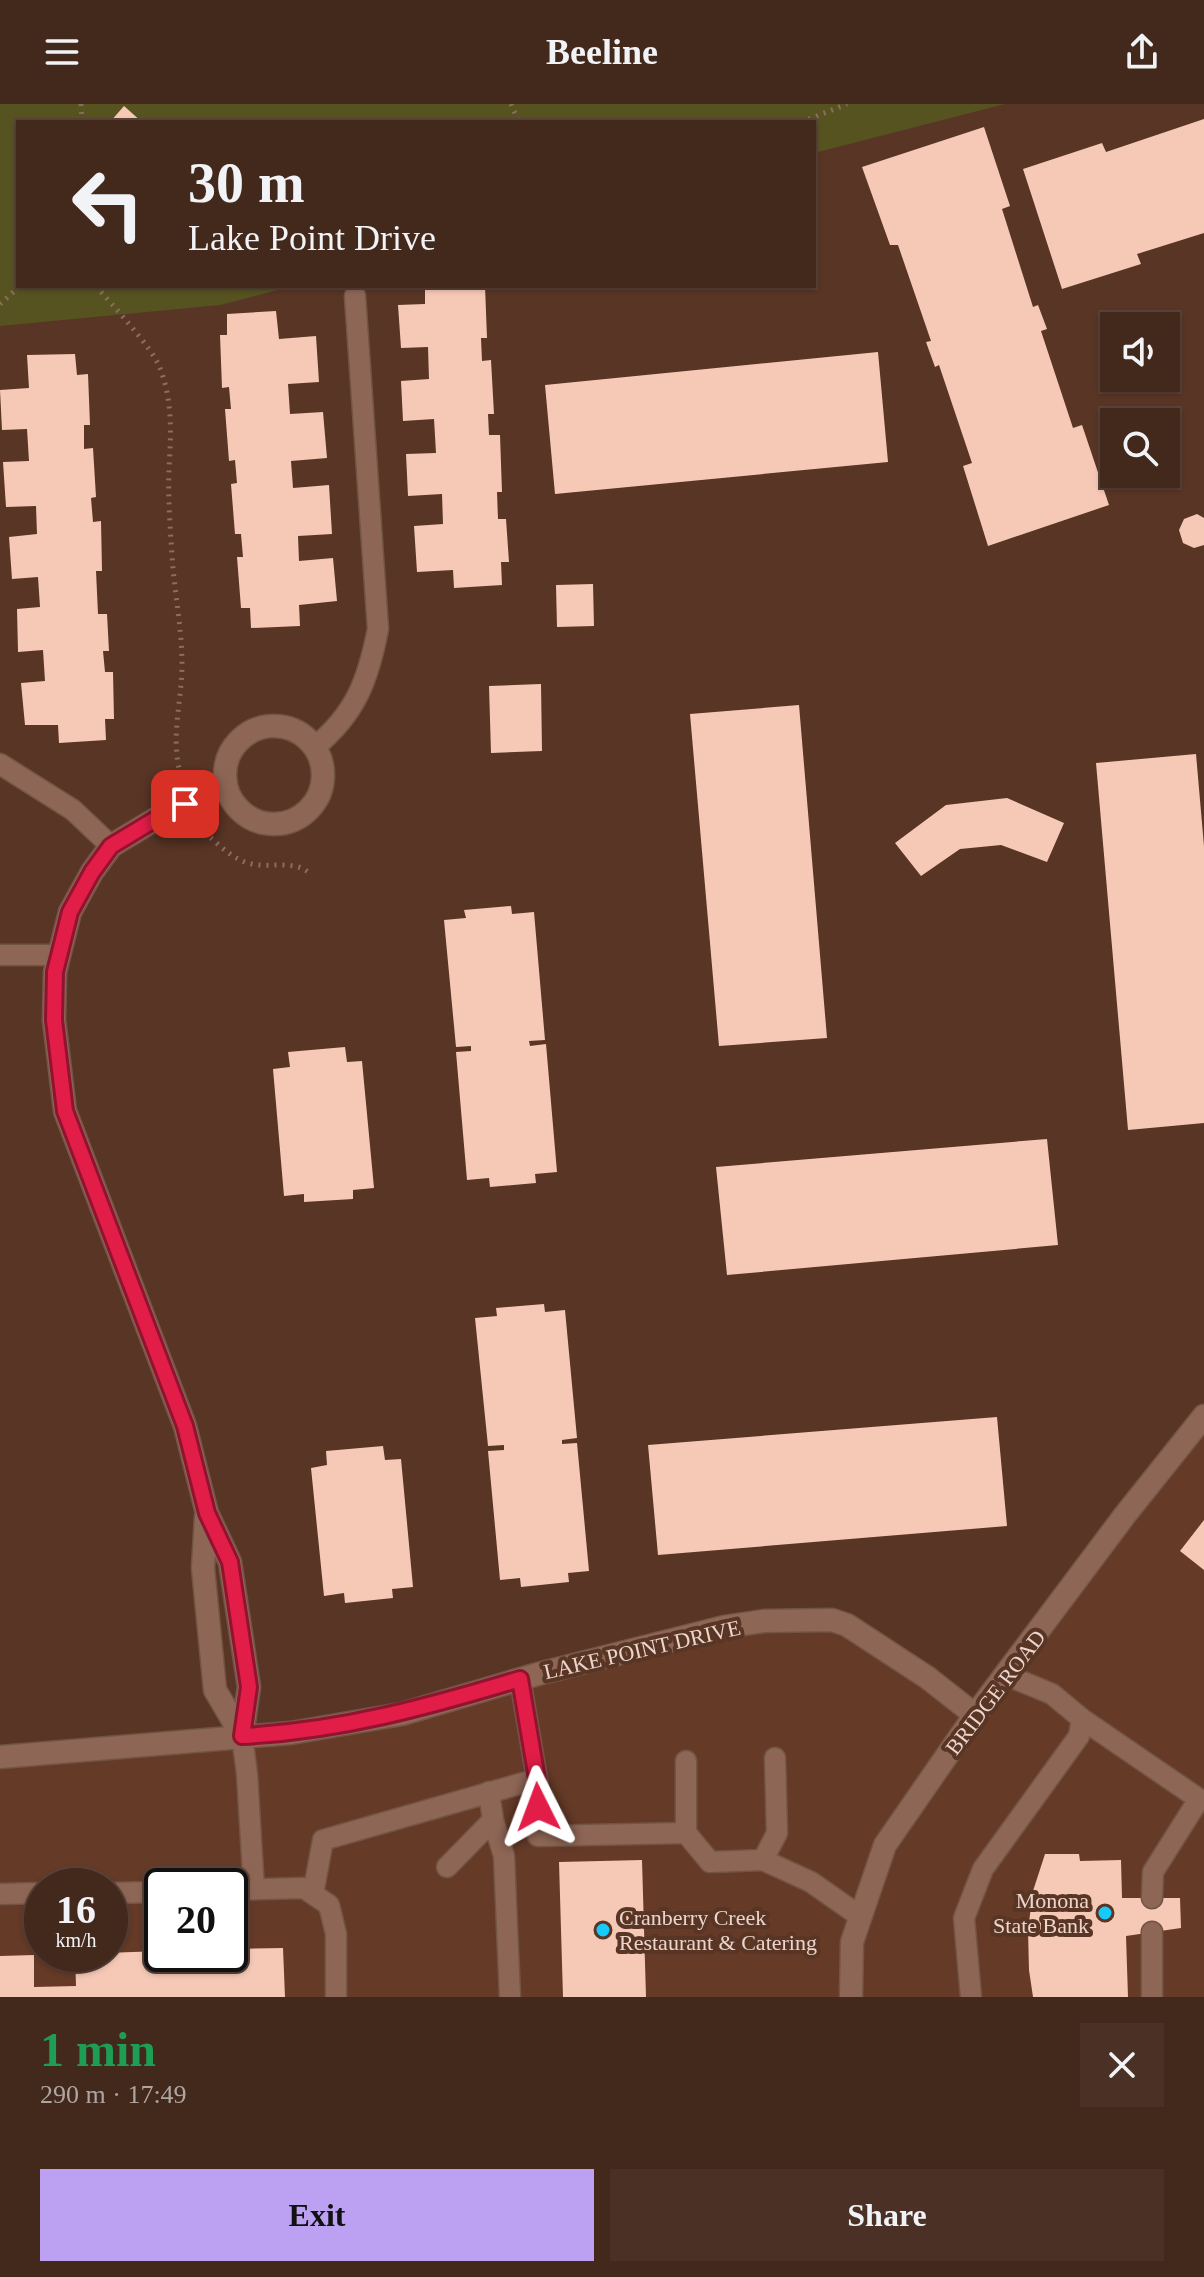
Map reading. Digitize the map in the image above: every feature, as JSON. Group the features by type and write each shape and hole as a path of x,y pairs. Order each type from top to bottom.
{"street":[{"path":"270,725 287,728 303,735 315,747 322,761 320,793 312,807 300,817 270,825 241,813 231,801 225,787 224,770 229,753 239,739 253,730 270,725"},
{"path":"225,787 164,814 111,846 92,872 70,912 55,972 54,1020 65,1111 185,1426 207,1513 230,1562 249,1687 242,1736"},
{"name":"BRIDGE ROAD","path":"851,1997 852,1942 885,1845 975,1715 1125,1515 1204,1416"},
{"path":"207,1513 203,1568 215,1690 242,1736"},
{"name":"LAKE POINT DRIVE","path":"0,1757 291,1733 402,1714 520,1679 724,1627 764,1621 832,1620 847,1625 928,1678 975,1715"},
{"path":"840,1997 852,1942"}],"lane":[{"path":"315,747 354,706 370,669 378,629 355,296"},
{"path":"0,764 73,810 111,846"},
{"path":"0,955 59,955"},
{"path":"1006,1675 1052,1694 1082,1719 1199,1799 1153,1872 1152,1898"},
{"path":"520,1679 537,1779 538,1836 686,1833"},
{"path":"971,1997 964,1918 983,1869 1079,1736 1082,1719"},
{"path":"242,1736 254,1889"},
{"path":"763,1860 777,1833 775,1758"},
{"path":"686,1761 686,1833 710,1862 763,1860 811,1882 861,1917"},
{"path":"313,1894 323,1840 537,1779"},
{"path":"489,1792 493,1820 504,1856 510,1997"},
{"path":"447,1867 493,1820"},
{"path":"248,1889 304,1888 329,1905 336,1934 336,1997"},
{"path":"0,1894 24,1893"},
{"path":"1152,1932 1152,1997"}],"path":[{"path":"807,120 847,104"},
{"path":"0,304 18,288"},
{"path":"98,288 159,364 169,396 173,429 169,471 172,557 182,643 182,695 175,738 185,804 199,827 229,853 249,864 300,866 308,872"}],"shaded area":[{"path":"0,104 1005,104 816,152 816,120 16,120 16,288 285,288 220,305 0,326"},
{"path":"1204,1416 1204,1997 0,1997 0,1757 291,1733 724,1627 832,1620 975,1715"}],"building":[{"path":"124,106 140,120 112,120"},
{"path":"1204,119 1204,233 1137,254 1141,264 1062,289 1023,169 1102,143 1106,152"},
{"path":"984,127 1010,206 1002,209 1033,307 1038,305 1047,329 1041,331 1073,428 1082,425 1100,478 1100,488 1103,488 1109,505 988,546 963,466 972,463 939,365 935,367 926,342 931,341 898,245 890,245 862,167"},
{"path":"425,288 485,288 487,338 481,338 482,361 491,360 494,414 488,414 489,435 500,435 502,492 497,492 498,519 506,519 509,562 501,562 502,585 454,588 453,570 417,572 414,526 443,524 442,494 408,496 406,454 436,453 434,419 403,421 401,381 429,379 428,347 401,348 398,305 425,304"},
{"path":"276,311 279,339 316,336 319,382 288,384 290,414 323,412 327,458 291,461 293,488 329,485 332,534 298,536 299,561 333,558 337,601 299,605 300,626 251,628 250,608 241,608 237,557 243,557 241,534 235,534 231,484 237,483 235,460 229,461 225,409 231,409 229,387 222,388 220,335 227,335 227,314"},
{"path":"878,352 888,462 555,494 545,385"},
{"path":"75,354 77,375 88,374 90,425 84,425 84,449 93,448 96,497 91,498 93,522 101,521 102,571 96,571 98,614 107,614 109,651 103,651 105,672 113,672 114,719 105,719 106,740 59,743 58,725 25,725 21,683 45,681 43,650 18,652 17,609 40,607 38,577 12,579 9,537 37,534 36,506 6,507 3,462 29,461 27,429 2,430 0,390 29,388 27,355"},
{"path":"1197,514 1204,518 1204,545 1194,548 1183,543 1179,530 1184,519"},
{"path":"593,584 594,626 557,627 556,585"},
{"path":"541,684 542,751 491,753 489,686"},
{"path":"799,705 827,1038 719,1046 690,714"},
{"path":"1196,754 1204,846 1204,1123 1128,1130 1096,763"},
{"path":"1007,798 1064,823 1047,862 1001,845 960,849 921,876 895,843 946,805"},
{"path":"511,906 512,914 534,912 545,1040 529,1041 530,1046 546,1044 557,1172 535,1174 536,1183 490,1187 489,1178 467,1180 456,1052 471,1051 471,1046 456,1047 444,920 466,918 464,910"},
{"path":"345,1047 347,1062 362,1061 374,1188 353,1190 353,1199 304,1202 304,1194 284,1196 273,1069 290,1067 288,1052"},
{"path":"1047,1139 1058,1245 727,1275 716,1167"},
{"path":"544,1304 545,1312 565,1310 577,1438 562,1440 562,1444 577,1443 589,1571 568,1573 569,1582 521,1587 520,1578 500,1580 488,1451 504,1450 504,1445 488,1446 475,1318 497,1316 496,1308"},
{"path":"997,1417 1007,1526 658,1555 648,1445"},
{"path":"383,1446 385,1460 401,1459 413,1587 392,1589 393,1598 345,1603 344,1593 324,1596 311,1468 327,1465 326,1451"},
{"path":"1204,1520 1204,1570 1180,1551"},
{"name":"Monona State Bank","path":"1045,1854 1079,1854 1080,1861 1121,1860 1122,1898 1180,1898 1181,1928 1126,1936 1128,1997 1033,1997 1028,1930 1033,1891"},
{"name":"Cranberry Creek Restaurant & Catering","path":"642,1860 646,1997 563,1997 559,1862"},
{"path":"283,1948 285,1997 0,1997 0,1956 24,1955 24,1972 34,1972 34,1987 76,1986 76,1972 128,1972 128,1952 144,1952 144,1972 248,1972 248,1949"}],"place":[{"name":"Monona State Bank","path":"1105,1913"},
{"name":"Cranberry Creek Restaurant & Catering","path":"603,1930"}],"route":[{"path":"185,804 111,846 92,872 70,912 55,972 54,1020 65,1111 185,1426 207,1513 230,1562 249,1687 242,1736 291,1733 402,1714 520,1679 537,1779 538,1807"}]}
